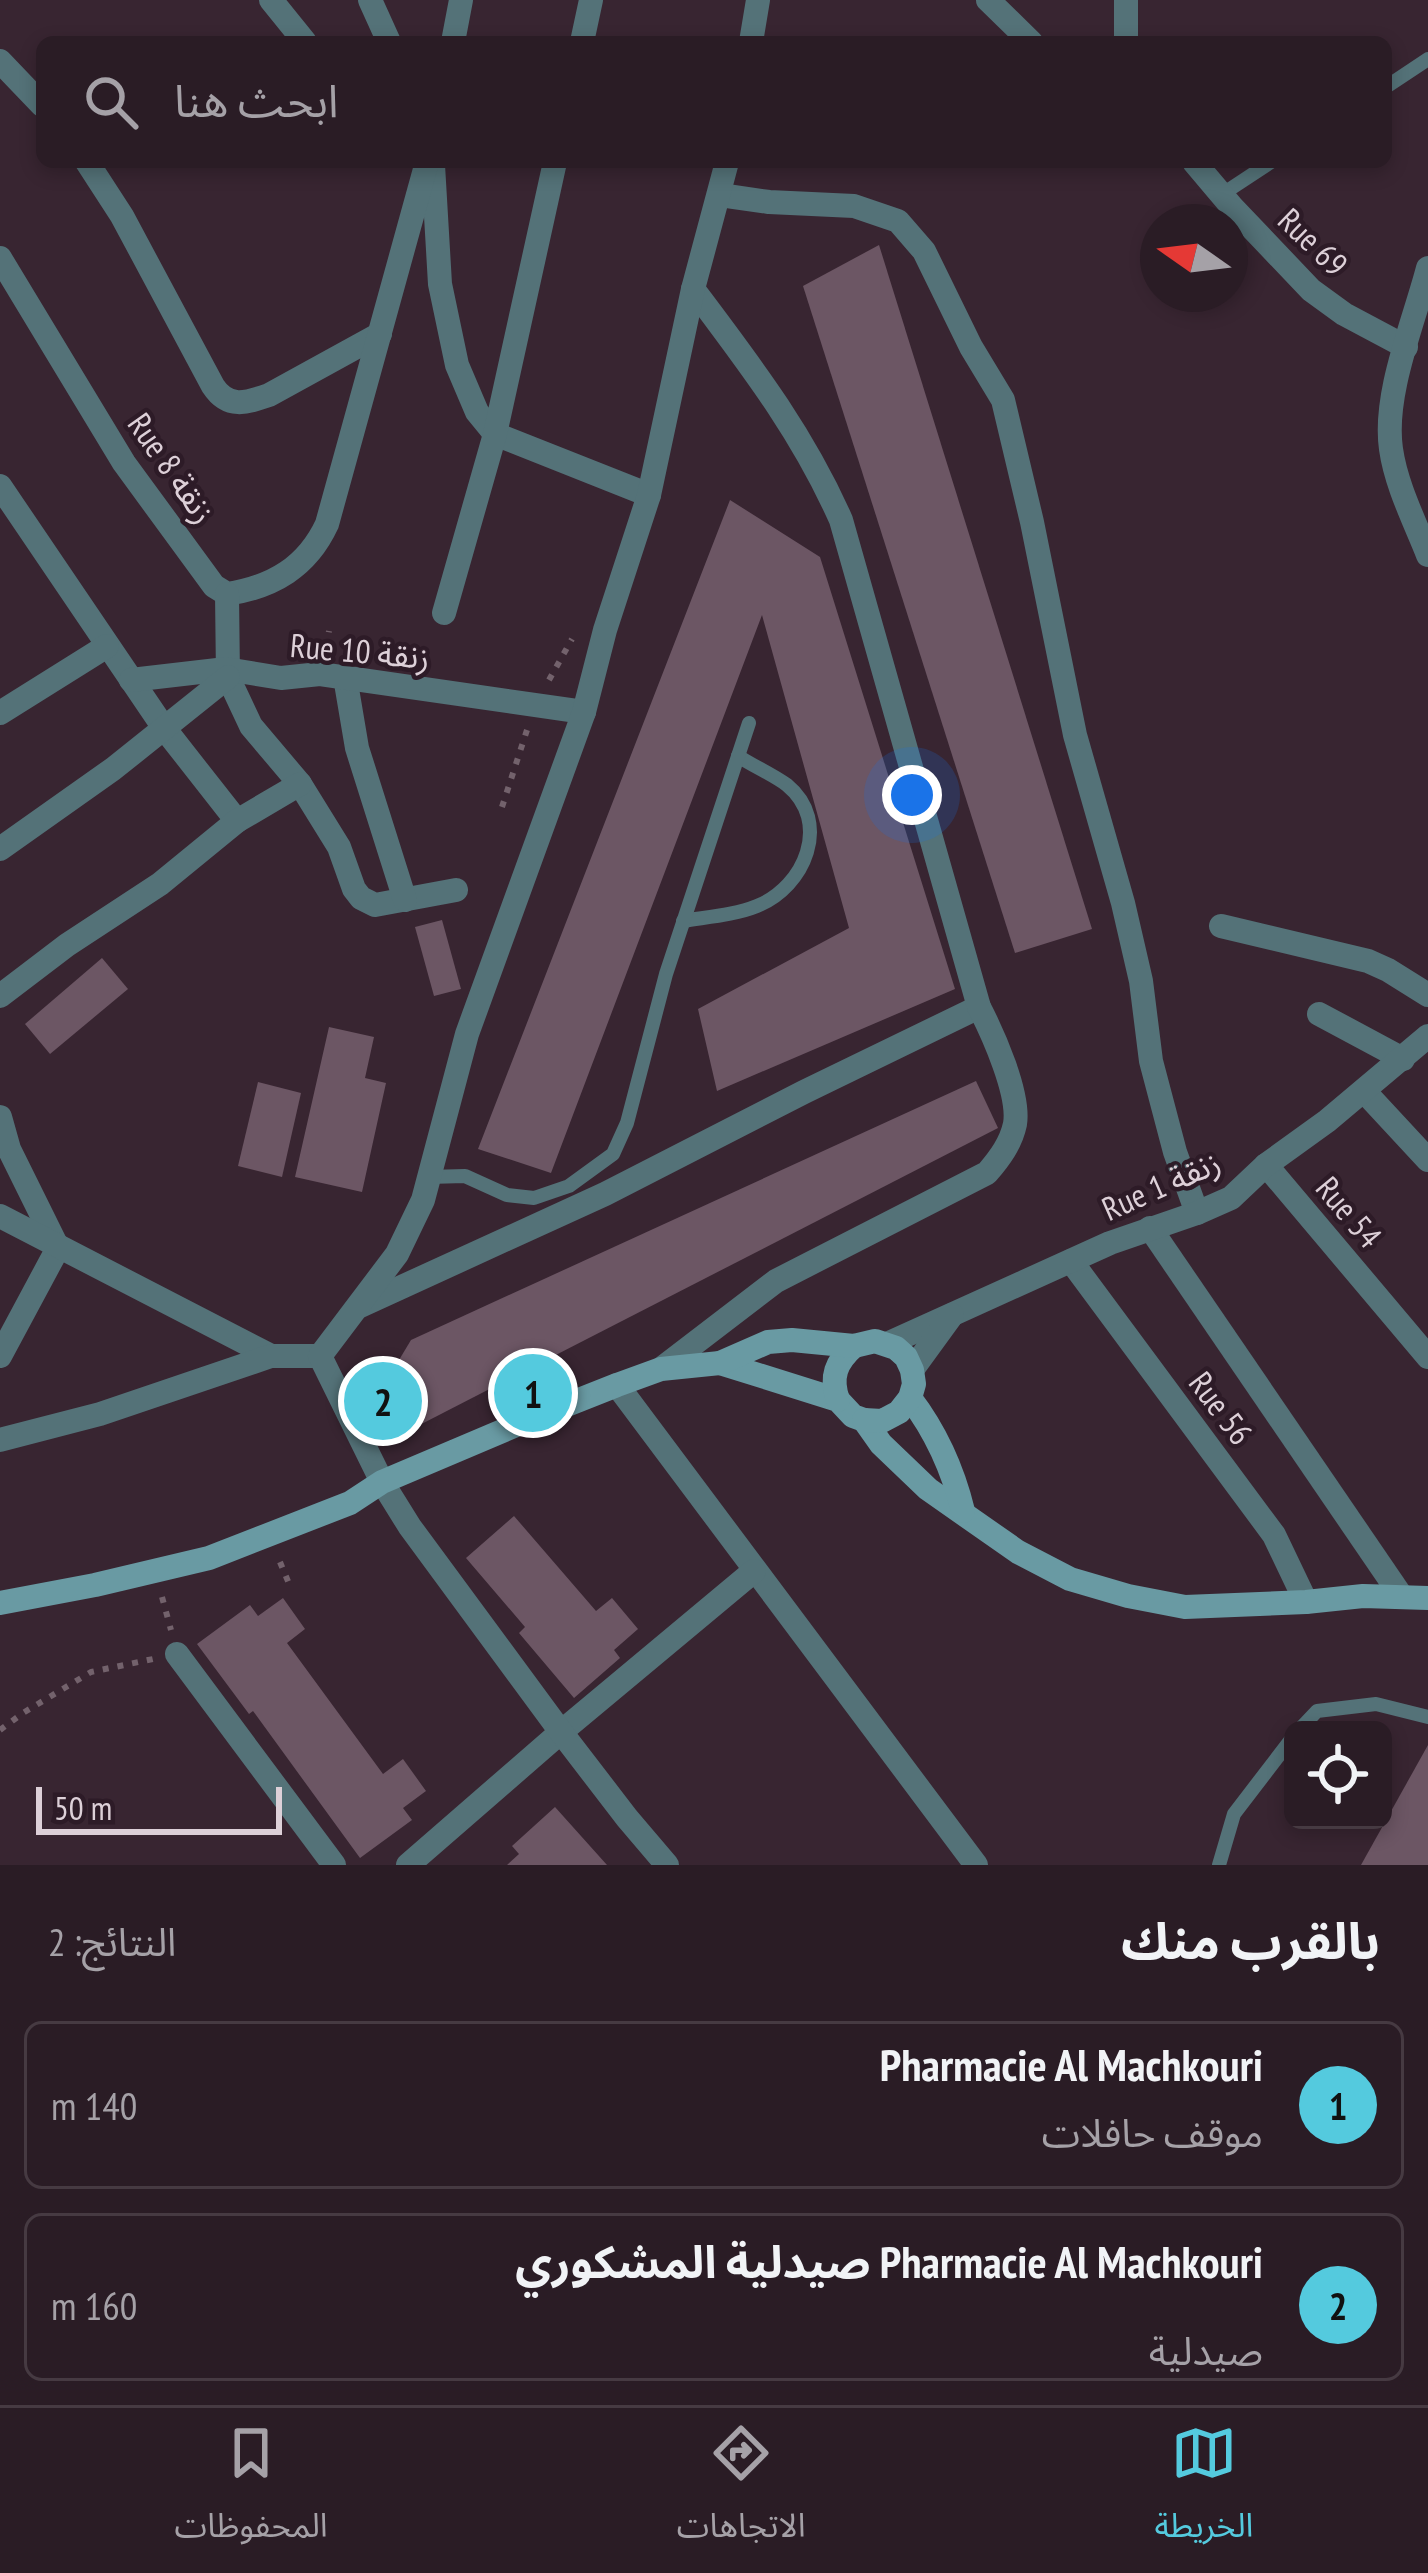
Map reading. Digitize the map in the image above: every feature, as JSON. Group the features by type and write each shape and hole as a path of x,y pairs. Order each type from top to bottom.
{"street":[{"path":"271,0 300,36"},
{"path":"370,0 386,36"},
{"path":"454,36 461,0"},
{"path":"583,36 591,0"},
{"path":"752,36 758,0"},
{"path":"988,0 1025,36"},
{"path":"1126,0 1126,36"},
{"path":"0,61 36,99"},
{"path":"92,168 222,399 238,403 269,395 380,334"},
{"path":"428,168 329,517 314,548 296,568 260,586 227,594 227,673 255,732 300,784 339,847 361,898 375,905 456,890"},
{"path":"430,168 440,284 457,365 477,412 495,434 649,495"},
{"path":"444,613 495,434 554,168"},
{"path":"320,1356 397,1254 423,1200 467,1034 584,712 649,495 693,289 726,168"},
{"name":"Rue 69","path":"1199,168 1312,290 1343,314 1406,347"},
{"path":"720,195 854,206 898,221 924,251 1003,400 1075,735 1142,981 1151,1061 1197,1213"},
{"name":"Rue 8 زنقة","path":"0,257 124,463 214,586 227,594"},
{"path":"1428,268 1392,412 1390,446 1428,555"},
{"path":"661,1369 776,1281 987,1173 1010,1142 1016,1120 995,1039 979,1007 842,520 819,469 771,393 693,289"},
{"path":"0,485 164,728 237,821"},
{"path":"3,703 107,646"},
{"path":"0,849 113,769 227,673"},
{"name":"Rue 10 زنقة","path":"131,680 227,673 281,678 320,674 584,712"},
{"path":"345,677 357,748 405,900"},
{"path":"0,996 160,884 237,821 300,784"},
{"path":"1221,926 1368,961 1428,995"},
{"path":"355,1308 605,1194 979,1007"},
{"path":"1319,1014 1403,1059"},
{"name":"Rue 1 زنقة","path":"887,1344 1071,1261 1231,1198 1428,1036"},
{"path":"1364,1091 1428,1160"},
{"path":"0,1117 10,1149 58,1248"},
{"name":"Rue 54","path":"1266,1165 1428,1357"},
{"path":"0,1216 271,1357"},
{"path":"1150,1228 1415,1597"},
{"path":"0,1356 58,1248"},
{"name":"Rue 56","path":"1071,1261 1274,1535 1306,1602"},
{"path":"912,1370 954,1312"},
{"path":"0,1603 209,1558 350,1503 382,1482 616,1385 661,1369 720,1364 768,1342 854,1346 875,1341 896,1348 912,1370 910,1398 899,1412 882,1420 864,1420"},
{"path":"854,1346 841,1357 834,1373 838,1400 845,1409 864,1420 928,1489 1018,1552 1070,1580 1185,1607 1415,1597"},
{"path":"0,1440 100,1414 271,1357 320,1356"},
{"path":"320,1356 382,1482 410,1527 627,1819 667,1865"},
{"path":"720,1364 838,1400"},
{"path":"616,1385 976,1865"},
{"path":"910,1398 954,1474 963,1510"},
{"path":"408,1865 754,1570"},
{"path":"177,1654 334,1865"}],"lane":[{"path":"1392,83 1428,59"},
{"path":"1221,195 1262,168"},
{"path":"428,1178 465,1176 508,1195 534,1198 569,1186 609,1158 619,1145 666,974 749,723"},
{"path":"683,921 755,907 783,892 801,868 811,842 808,812 788,786 738,756"},
{"path":"1308,1721 1317,1711 1376,1705 1428,1717"},
{"path":"1219,1865 1234,1814 1284,1750"}],"path":[{"path":"0,1730 91,1672 177,1654 155,1570"}],"building":[{"path":"879,245 1092,929 1015,953 803,286"},
{"path":"730,500 820,557 955,989 717,1091 698,1009 849,928 762,615 551,1173 478,1149"},
{"path":"442,920 461,989 434,996 415,927"},
{"path":"102,958 128,989 50,1054 25,1024"},
{"path":"329,1027 374,1037 365,1078 386,1083 362,1192 295,1177"},
{"path":"976,1081 998,1128 406,1432 390,1375 411,1340"},
{"path":"258,1082 301,1093 282,1177 238,1166"},
{"path":"514,1516 596,1611 612,1598 638,1629 614,1650 620,1658 574,1698 519,1633 525,1627 466,1558"},
{"path":"283,1598 305,1629 287,1643 383,1774 403,1759 426,1791 403,1808 412,1820 360,1858 253,1711 249,1714 197,1644 250,1605 258,1616"},
{"path":"1428,1745 1428,1865 1361,1865 1381,1829 1392,1829 1392,1809"},
{"path":"555,1807 607,1865 507,1865 519,1854 512,1846"}],"place":[{"name":"Pharmacie Al Machkouri","path":"533,1393"},
{"name":"Pharmacie Al Machkouri صيدلية المشكوري","path":"383,1401"}]}
